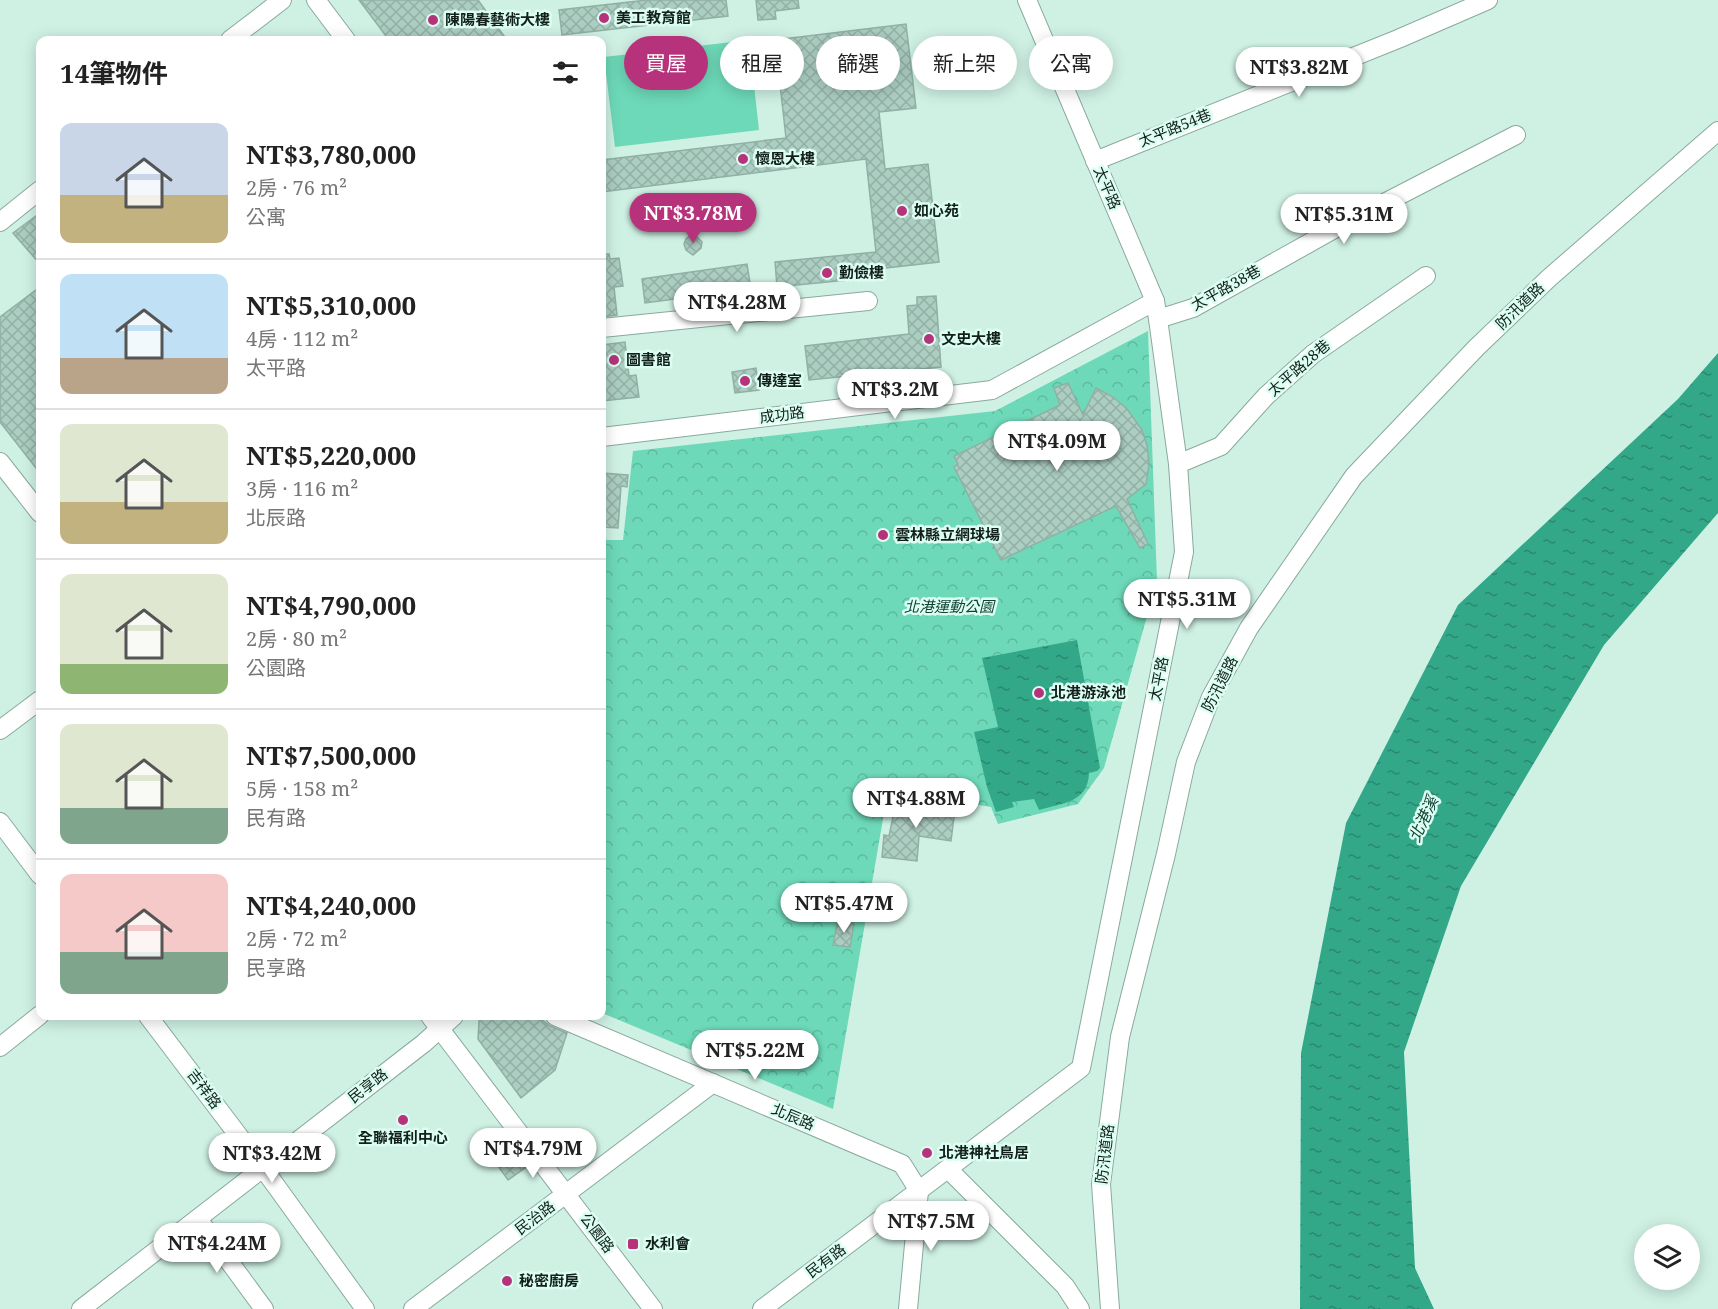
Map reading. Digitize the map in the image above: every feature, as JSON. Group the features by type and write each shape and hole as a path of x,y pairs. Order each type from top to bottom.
{"street":[{"path":"236,36 282,0"},
{"path":"316,0 343,36"},
{"name":"太平路","path":"918,1191 1081,1068 1184,552 1178,464 1155,301 1027,0"},
{"name":"太平路54巷","path":"1095,161 1398,39 1488,0"},
{"name":"防汛道路","path":"1109,1308 1101,1184 1120,1037 1166,854 1186,762 1211,697 1249,628 1354,476 1476,348 1549,278 1718,131"},
{"name":"太平路38巷","path":"1158,319 1193,308 1316,239 1516,135"},
{"path":"0,222 36,193"},
{"name":"太平路28巷","path":"1178,464 1221,446 1266,396 1313,354 1426,276"},
{"path":"606,328 868,301"},
{"name":"成功路","path":"606,437 992,390 1155,301"},
{"path":"0,462 36,508"},
{"path":"0,730 36,703"},
{"path":"0,822 36,869"},
{"path":"0,1047 36,1018"},
{"name":"吉祥路","path":"151,1020 263,1168 364,1309"},
{"name":"北辰路","path":"564,1020 902,1164 918,1191"},
{"name":"民享路","path":"81,1309 263,1168 436,1022"},
{"name":"公園路","path":"436,1022 653,1309"},
{"name":"民治路","path":"413,1309 713,1083"},
{"path":"948,1169 1065,1286 1080,1309"},
{"path":"908,1309 918,1191"},
{"name":"民有路","path":"762,1309 918,1191"},
{"path":"198,1219 264,1309"}],"green space":[{"path":"720,43 720,90 755,90 759,130 615,147 606,57 624,55 624,90 708,90 708,45"},
{"name":"北港運動公園","path":"1148,331 1157,581 1104,768 1078,804 998,824 991,807 888,790 833,1109 606,1015 606,540 623,540 633,451 995,411"}],"water":[{"path":"755,294 762,295 768,305 745,308 748,297"},
{"name":"北港溪","path":"1718,353 1718,513 1604,645 1461,886 1404,1052 1415,1268 1434,1309 1300,1309 1301,1053 1346,823 1458,605 1678,399"},
{"name":"北港游泳池","path":"1077,640 1100,768 1089,773 1088,783 1079,796 1065,803 1039,810 1034,799 1012,802 1014,807 996,812 987,787 974,732 998,727 982,658"}],"building":[{"name":"陳陽春藝術大樓","path":"359,0 478,0 504,36 386,36"},
{"path":"647,0 726,0 728,16 562,35 559,10"},
{"path":"756,0 798,0 799,8 775,11 776,19 758,20"},
{"path":"906,24 912,90 914,90 916,108 879,112 885,169 928,164 939,262 877,269 878,277 777,287 775,262 876,252 866,159 606,192 606,160 786,138 781,90 804,90 804,36"},
{"path":"36,216 36,259 13,233"},
{"path":"691,235 696,236 702,242 701,248 693,255 686,250 684,244"},
{"path":"606,254 609,254 610,259 619,258 623,286 614,287 617,315 606,316"},
{"path":"747,264 751,289 645,303 642,279"},
{"path":"36,290 36,468 0,422 0,317"},
{"path":"936,296 941,367 809,380 805,346 909,334 907,306 917,305 917,297"},
{"name":"圖書館","path":"625,342 629,376 636,375 639,397 606,401 606,344"},
{"name":"傳達室","path":"756,368 759,390 735,393 732,372"},
{"path":"1068,383 1083,415 1096,388 1113,397 1127,409 1142,430 1147,445 1149,464 1146,484 1127,499 1148,544 1140,548 1116,506 1001,560 954,467 958,464 954,456 1060,405 1054,388"},
{"path":"606,473 628,475 627,487 621,486 618,528 606,527"},
{"path":"896,802 955,810 951,841 919,836 917,861 882,857 884,835 889,836"},
{"path":"838,920 854,923 850,947 833,945"},
{"path":"542,1020 567,1033 555,1070 521,1098 478,1039 479,1021"},
{"path":"513,1144 529,1165 508,1180 493,1159"}],"place":[{"name":"美工教育館","path":"604,18"},
{"name":"陳陽春藝術大樓","path":"433,20"},
{"name":"懷恩大樓","path":"743,159"},
{"name":"如心苑","path":"902,211"},
{"name":"勤儉樓","path":"827,273"},
{"name":"文史大樓","path":"929,339"},
{"name":"圖書館","path":"614,360"},
{"name":"傳達室","path":"745,381"},
{"name":"雲林縣立網球場","path":"883,535"},
{"name":"北港游泳池","path":"1039,693"},
{"name":"全聯福利中心","path":"403,1120"},
{"name":"北港神社鳥居","path":"927,1153"},
{"name":"水利會","path":"633,1244"},
{"name":"秘密廚房","path":"507,1281"}]}
